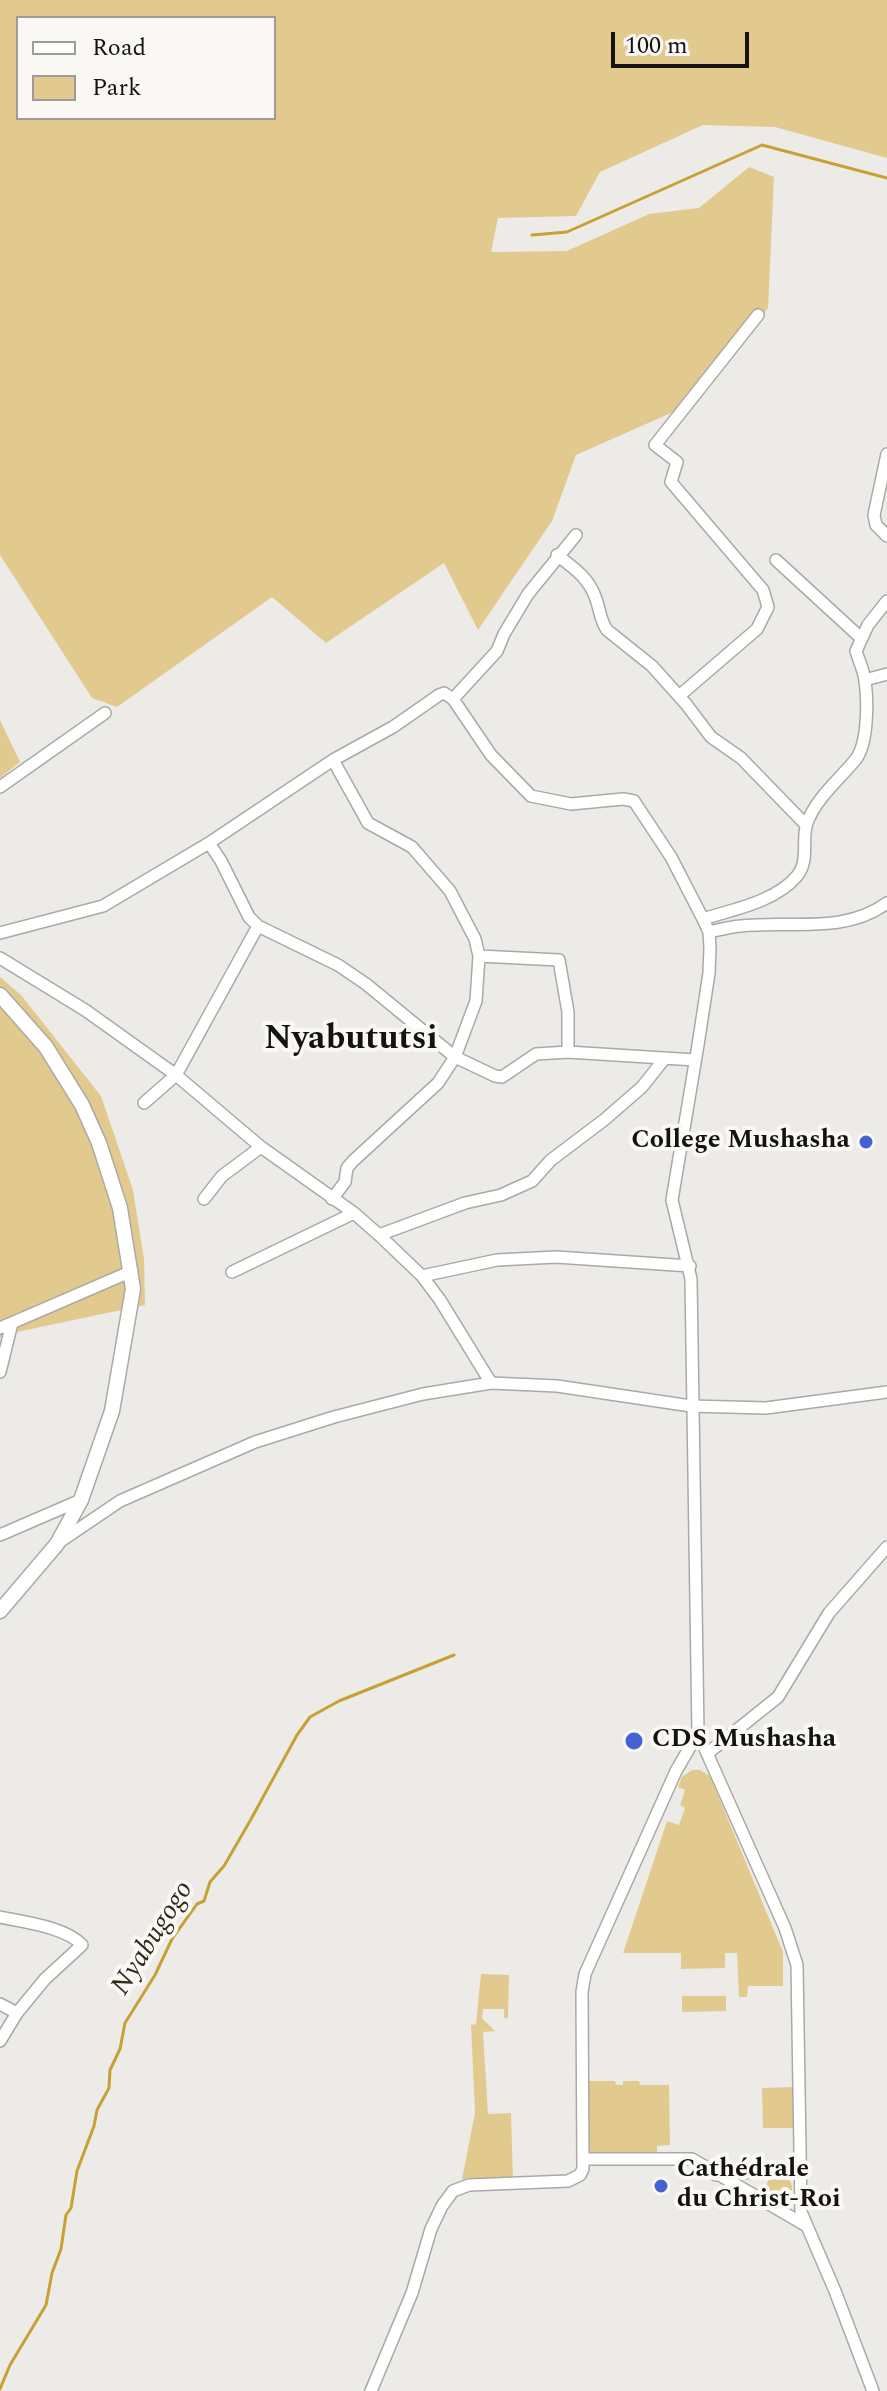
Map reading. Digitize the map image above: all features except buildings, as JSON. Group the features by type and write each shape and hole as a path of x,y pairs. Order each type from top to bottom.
{"main road":[{"path":"0,995 46,1047 82,1105 99,1143 120,1208 133,1289 112,1411 81,1500 57,1544 0,1611"}],"street":[{"path":"679,696 757,629 768,607 763,590 671,482 677,462 655,445 758,315"},
{"path":"887,454 874,508 874,521 887,536"},
{"path":"453,699 497,651 528,594 576,535"},
{"path":"557,555 586,578 607,630 652,666 711,737 741,758 806,825"},
{"path":"776,560 861,638"},
{"path":"703,919 751,904 786,886 802,868 806,825 815,808 861,750 865,732 865,680 856,651 861,638 887,601"},
{"path":"865,680 887,674"},
{"path":"0,933 103,906 209,843 333,760 393,727 444,693 453,699 491,755 531,796 547,802 571,804 623,799 634,801 671,857 709,932 709,973 672,1191 690,1266 698,1733 785,1928 797,1965 801,2212 873,2391"},
{"path":"0,787 105,713"},
{"path":"332,1199 345,1182 347,1168 353,1161 438,1083 455,1057 476,1001 479,956 475,939 450,891 412,847 368,823 333,760"},
{"path":"209,843 249,917 258,926 347,972 455,1057 495,1076 506,1076 532,1055 568,1052 695,1060"},
{"path":"709,932 739,926 827,924 862,916 887,903"},
{"path":"144,1103 176,1075 258,926"},
{"path":"479,956 559,960 568,1012 568,1052"},
{"path":"0,958 85,1010 176,1075 261,1147 354,1213 422,1276 491,1383"},
{"path":"379,1235 465,1203 501,1195 532,1181 551,1160 642,1087 665,1058"},
{"path":"204,1199 222,1176 261,1147"},
{"path":"232,1272 354,1213"},
{"path":"422,1276 497,1260 556,1257 690,1266"},
{"path":"0,1328 132,1271"},
{"path":"0,1372 12,1323"},
{"path":"57,1544 120,1501 255,1442 423,1394 491,1383 557,1386 691,1406 766,1408 887,1392"},
{"path":"0,1535 81,1500"},
{"path":"708,1753 778,1697 829,1613 887,1547"},
{"path":"371,2391 412,2293 431,2229 447,2197 461,2186 478,2183 568,2181 580,2175 583,2159 582,1992 585,1974 676,1771 698,1733"},
{"path":"0,1917 29,1922 69,1935 82,1945 45,1979 17,2013 0,2041"},
{"path":"0,2004 17,2013"},
{"path":"583,2159 689,2159 805,2225"},
{"path":"716,2175 799,2168"}],"green space":[{"path":"0,0 887,0 887,158 775,127 703,125 600,172 576,216 498,218 491,252 567,251 649,214 699,208 749,167 774,177 768,308 689,405 576,455 552,521 478,630 444,563 326,643 272,597 117,707 92,698 0,555"},
{"path":"0,720 20,762 0,778"},
{"path":"0,977 21,995 101,1096 133,1190 144,1259 145,1305 0,1338"},
{"path":"692,1770 700,1770 710,1776 783,1952 783,1986 748,1986 747,1997 739,1997 737,1953 725,1953 725,1968 681,1969 681,1953 623,1953 667,1821 679,1825 685,1808 680,1805 685,1790 678,1787 682,1777"},
{"path":"481,1974 509,1975 508,2018 504,2018 504,2009 483,2009 482,2018 495,2031 483,2032 488,2114 511,2113 513,2179 462,2179 475,2113 471,2025 476,2024"},
{"path":"682,1996 726,1996 726,2011 682,2012"},
{"path":"588,2081 615,2081 616,2085 623,2085 623,2081 639,2081 640,2085 669,2085 670,2145 657,2146 657,2153 589,2153"},
{"path":"793,2087 794,2128 763,2128 762,2088"},
{"path":"779,2175 788,2179 792,2188 788,2197 779,2201 770,2197 766,2188 770,2179"}],"waterway":[{"path":"532,235 567,232 762,145 887,178"},
{"name":"Nyabugogo","path":"0,2389 10,2365 46,2305 52,2273 61,2249 66,2215 71,2208 77,2171 97,2110 109,2088 110,2070 120,2049 125,2023 155,1975 172,1939 197,1904 204,1901 210,1882 224,1866 297,1735 310,1717 339,1701 454,1655"}],"place":[{"name":"College Mushasha","path":"866,1142"},
{"name":"CDS Mushasha","path":"634,1741"},
{"name":"Cathédrale du Christ-Roi","path":"661,2186"}],"district":[{"name":"Nyabututsi","path":"351,1041"}]}
